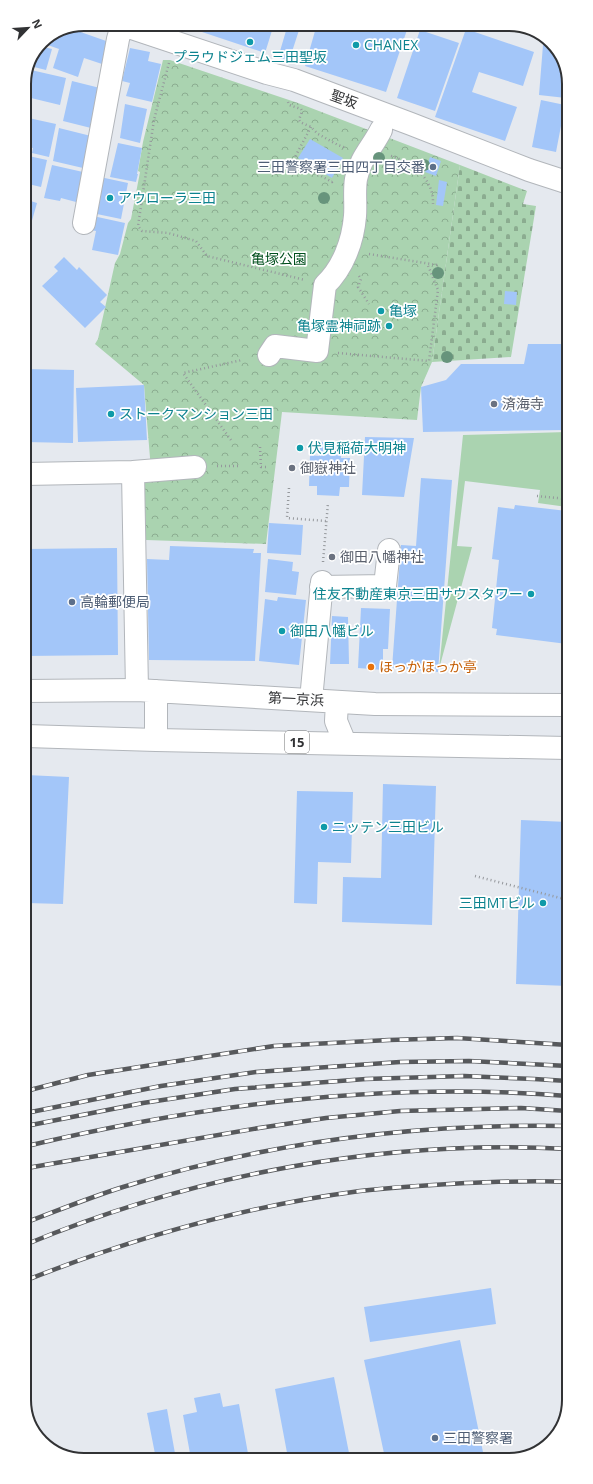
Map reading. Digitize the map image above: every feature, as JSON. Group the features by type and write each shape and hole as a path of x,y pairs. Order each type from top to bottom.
{"main road":[{"path":"84,223 120,31"},
{"name":"聖坂","path":"142,31 267,73 294,80 529,170 562,181"},
{"path":"269,355 275,346 317,351 325,285 342,265 355,216 356,179 364,158 381,130"},
{"path":"31,474 133,472 195,467"},
{"path":"133,472 147,691 156,740"},
{"path":"311,700 321,585 385,586 389,550"},
{"name":"第一京浜","path":"31,691 147,691 375,704 562,705"},
{"path":"337,702 336,721 345,743"},
{"name":"15","path":"31,736 562,748"}],"path":[{"path":"170,60 154,120 138,226 142,231 168,234 196,240 207,256 325,285"},
{"path":"288,99 289,105 302,109 299,120 300,122 311,127 318,134 338,145 364,158 399,159 419,170 432,190 433,204"},
{"path":"311,127 295,157 296,162 332,182 340,170 364,158"},
{"path":"346,251 437,265"},
{"path":"317,351 429,360 438,290 427,263"},
{"path":"231,440 183,373 242,360"},
{"path":"260,447 261,467 266,467"},
{"path":"289,488 287,518 326,521"},
{"path":"537,496 562,498"},
{"path":"324,558 328,503"},
{"path":"475,876 562,898"}],"green space":[{"name":"亀塚公園","path":"163,60 170,60 298,103 460,165 432,362 421,387 417,420 282,412 266,544 146,540 144,480 151,470 144,385 95,344 98,339 115,263 120,254 128,223 131,219 140,172 138,171 143,142"},
{"path":"460,165 527,191 523,204 536,206 511,357 432,362"},
{"path":"562,432 562,506 538,503 540,490 465,481 457,546 472,547 439,669 463,435"}],"building":[{"path":"79,31 109,42 102,64 84,58 78,77 53,68 59,49 49,45 64,35"},
{"name":"プラウドジェム三田聖坂","path":"199,31 272,31 265,53"},
{"path":"286,31 299,31 289,61 278,58"},
{"name":"CHANEX","path":"315,31 407,31 386,92 305,66"},
{"path":"420,31 459,43 435,111 397,98"},
{"path":"465,31 472,31 534,52 523,86 479,72 472,92 517,107 505,141 435,117"},
{"path":"543,45 551,52 557,61 561,74 562,98 539,95"},
{"path":"46,48 52,49 46,70 34,67 40,55"},
{"path":"130,48 150,52 148,61 161,64 152,102 126,96 130,83 122,81"},
{"path":"33,70 66,78 60,105 31,98 31,81"},
{"path":"72,81 100,88 91,128 63,121"},
{"path":"541,100 562,104 562,121 556,152 532,147"},
{"path":"125,104 147,109 140,143 120,138"},
{"path":"31,119 56,124 49,157 32,153 33,148 31,148"},
{"path":"59,128 91,136 83,168 53,161"},
{"path":"310,139 343,158 332,178 298,158"},
{"path":"118,143 142,148 136,182 110,177"},
{"path":"31,157 47,160 41,187 31,185"},
{"name":"三田警察署三田四丁目交番","path":"430,157 441,161 436,176 425,172"},
{"path":"52,165 83,172 76,202 61,198 60,201 44,198"},
{"name":"アウローラ三田","path":"100,177 128,183 121,219 92,213"},
{"path":"439,180 447,182 443,206 436,205"},
{"path":"31,201 37,203 31,224"},
{"path":"93,216 125,223 118,255 92,250 96,231 91,230"},
{"path":"64,257 77,270 79,267 107,295 100,302 106,307 85,328 42,286 58,271 54,267"},
{"path":"505,291 517,292 516,305 504,304"},
{"name":"済海寺","path":"528,344 562,344 562,430 423,432 421,387 446,380 461,364 524,364"},
{"path":"31,369 74,370 73,443 31,442"},
{"name":"ストークマンション三田","path":"144,385 147,440 78,442 76,388"},
{"path":"365,437 414,438 404,497 362,495"},
{"path":"319,442 342,443 341,458 350,458 349,487 340,487 339,496 317,495 317,486 309,486 310,455 319,456"},
{"path":"421,478 452,480 438,672 392,668 401,545 416,546"},
{"name":"住友不動産東京三田サウスタワー","path":"515,505 562,510 562,643 496,635 497,629 492,628 499,560 492,559 498,507 514,509"},
{"path":"269,523 303,525 301,555 267,553"},
{"path":"170,546 254,549 253,553 261,553 255,661 149,660 147,559 169,560"},
{"name":"高輪郵便局","path":"117,548 118,655 31,656 31,549"},
{"path":"268,559 293,562 292,571 299,572 296,595 265,592"},
{"name":"御田八幡ビル","path":"278,597 306,600 299,665 259,661 265,599 277,601"},
{"path":"361,608 390,609 388,649 383,649 383,670 358,668"},
{"path":"332,616 348,617 349,664 330,664"},
{"path":"31,775 69,777 63,904 31,903"},
{"path":"383,784 436,786 432,925 342,922 343,877 381,878"},
{"name":"ニッテン三田ビル","path":"297,791 353,792 351,863 318,862 317,904 294,903"},
{"name":"三田MTビル","path":"521,820 562,822 562,986 516,984"},
{"path":"491,1288 496,1324 370,1342 364,1307"},
{"path":"460,1340 483,1453 384,1453 364,1360"},
{"path":"334,1377 349,1453 287,1453 275,1389"},
{"path":"220,1393 223,1407 239,1404 248,1453 190,1453 183,1415 197,1412 194,1398"},
{"path":"167,1409 175,1453 155,1453 147,1413"}],"railway":[{"path":"31,1090 88,1075 274,1046 457,1038 562,1045"},
{"path":"31,1112 161,1086 256,1072 400,1062 469,1061 562,1066"},
{"path":"31,1125 143,1103 235,1089 366,1079 464,1076 562,1081"},
{"path":"31,1145 161,1118 296,1100 364,1094 432,1092 500,1092 562,1096"},
{"path":"31,1167 326,1118 400,1111 521,1108 562,1111"},
{"path":"31,1220 111,1191 177,1171 288,1147 344,1138 400,1132 456,1128 562,1126"},
{"path":"31,1242 91,1219 157,1198 292,1166 361,1156 430,1150 499,1147 562,1149"},
{"path":"31,1278 108,1250 190,1225 275,1205 317,1197 399,1187 517,1181 562,1182"}],"place":[{"name":"プラウドジェム三田聖坂","path":"250,42"},
{"name":"CHANEX","path":"356,45"},
{"name":"三田警察署三田四丁目交番","path":"433,167"},
{"name":"アウローラ三田","path":"110,198"},
{"name":"亀塚","path":"381,311"},
{"name":"亀塚霊神祠跡","path":"389,326"},
{"name":"済海寺","path":"494,404"},
{"name":"ストークマンション三田","path":"111,414"},
{"name":"伏見稲荷大明神","path":"300,448"},
{"name":"御嶽神社","path":"292,468"},
{"name":"御田八幡神社","path":"332,557"},
{"name":"住友不動産東京三田サウスタワー","path":"531,594"},
{"name":"高輪郵便局","path":"72,602"},
{"name":"御田八幡ビル","path":"282,631"},
{"name":"ほっかほっか亭","path":"371,667"},
{"name":"ニッテン三田ビル","path":"324,827"},
{"name":"三田MTビル","path":"543,903"},
{"name":"三田警察署","path":"435,1438"}]}
